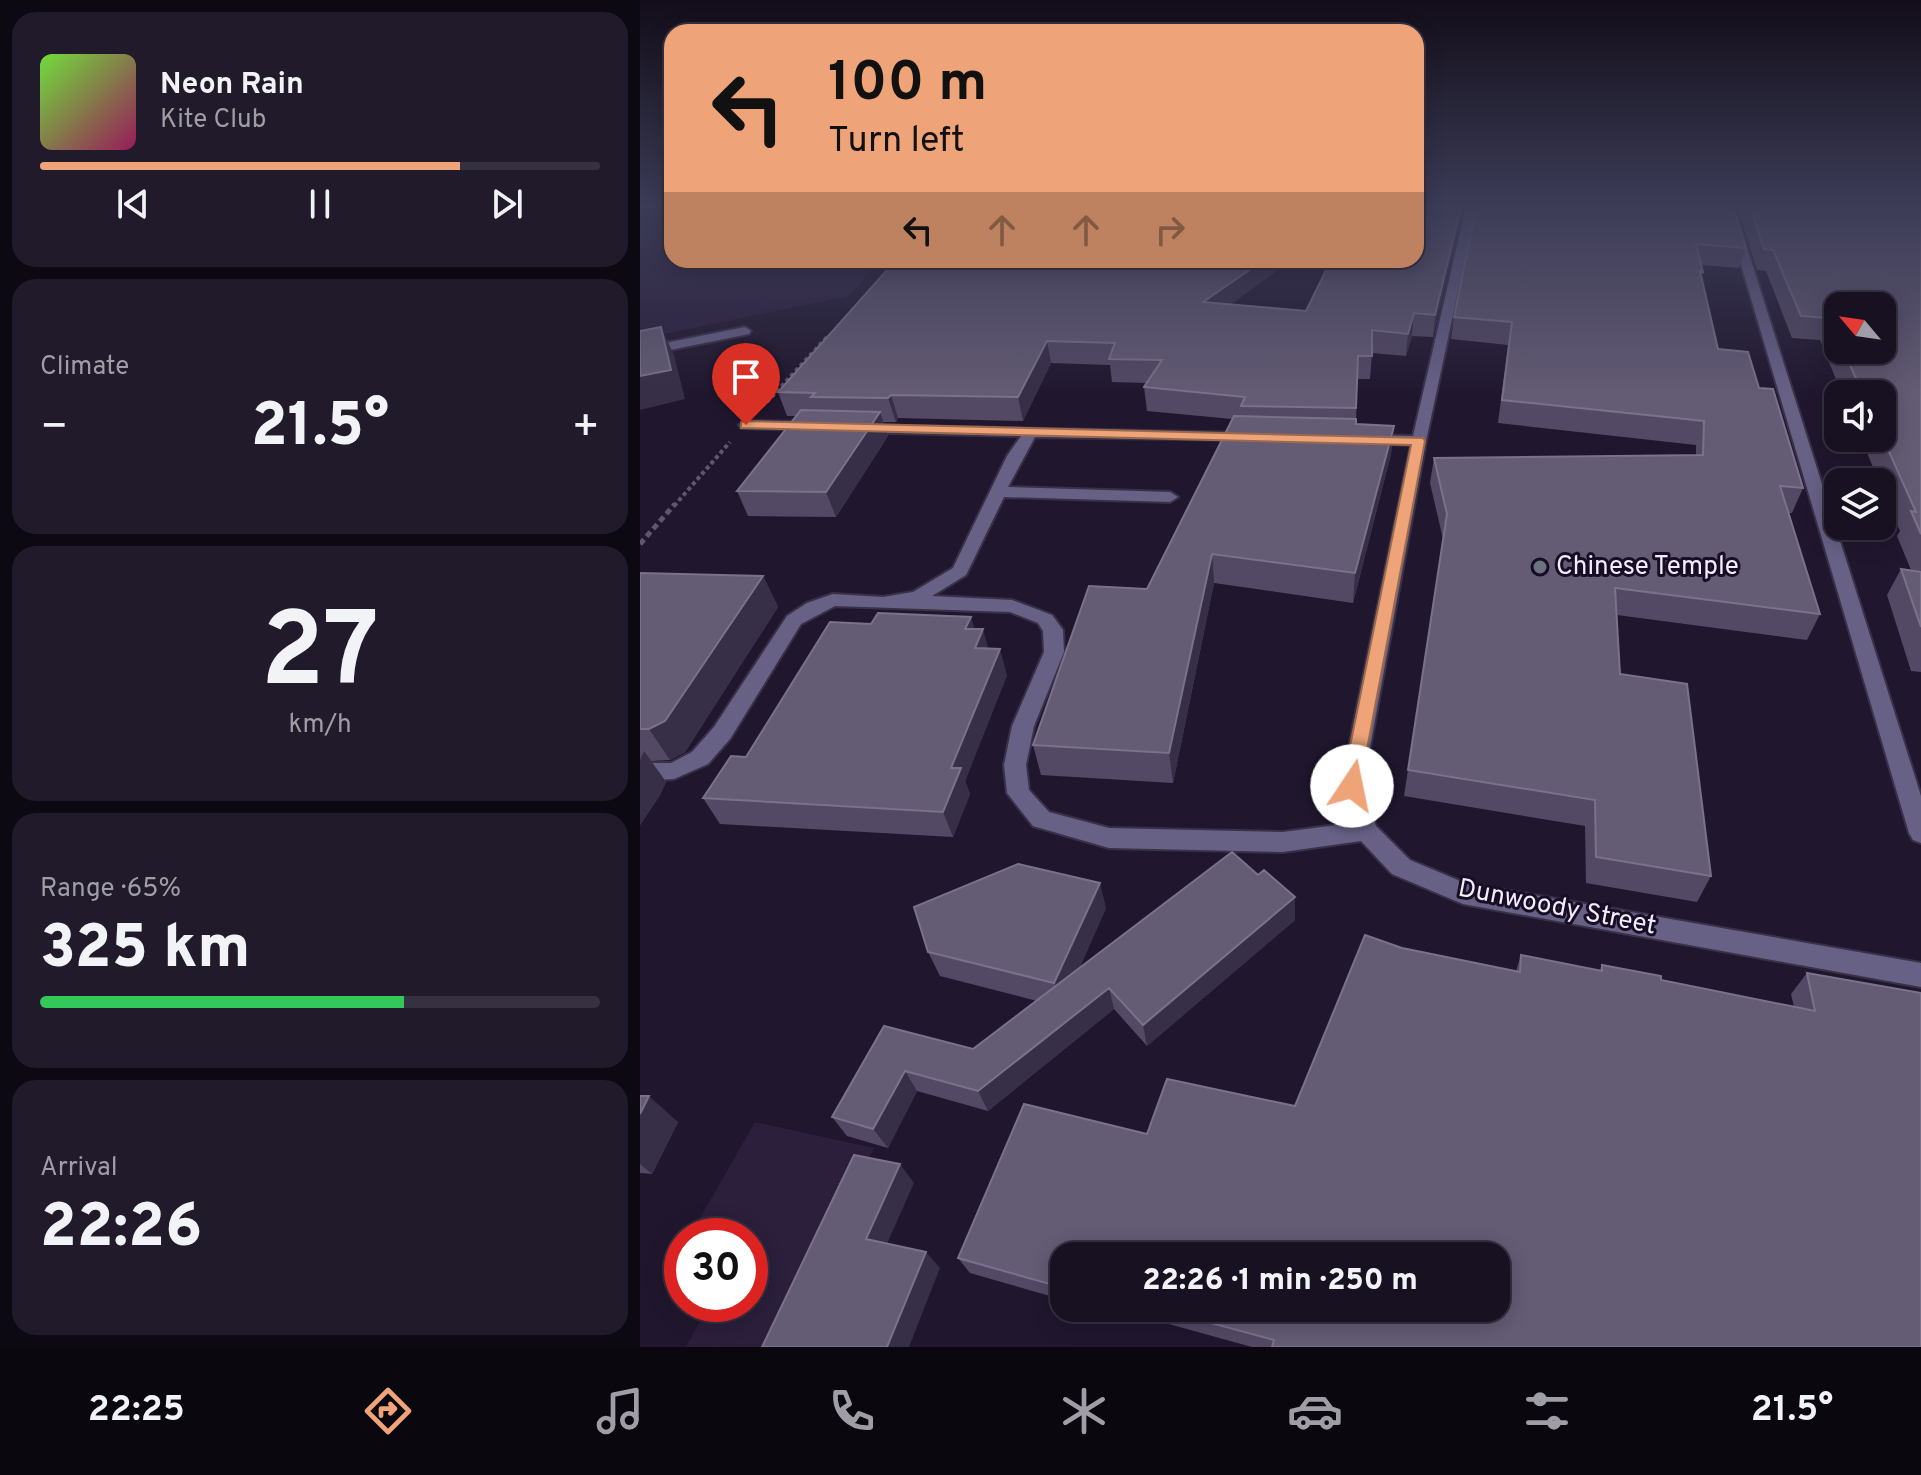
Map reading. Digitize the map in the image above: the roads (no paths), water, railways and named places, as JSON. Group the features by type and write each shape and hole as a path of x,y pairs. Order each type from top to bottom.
{"street":[{"name":"Dunwoody Street","path":"1457,270 1419,441 1352,786 1366,831 1401,867 1463,893 1921,975"},
{"path":"1748,270 1921,833"},
{"path":"640,352 745,331"},
{"path":"746,425 1263,437"},
{"path":"901,601 934,589 960,571 1031,432"},
{"path":"1341,439 1419,441"},
{"path":"999,492 1170,497"},
{"path":"640,772 674,771 700,758 722,733 794,620 814,607 833,600 1012,606 1045,619 1053,630 1054,652 1023,726 1015,765 1018,793 1041,819 1109,838 1283,842 1366,831"}],"place":[{"name":"Chinese Temple","path":"1540,567"}]}
